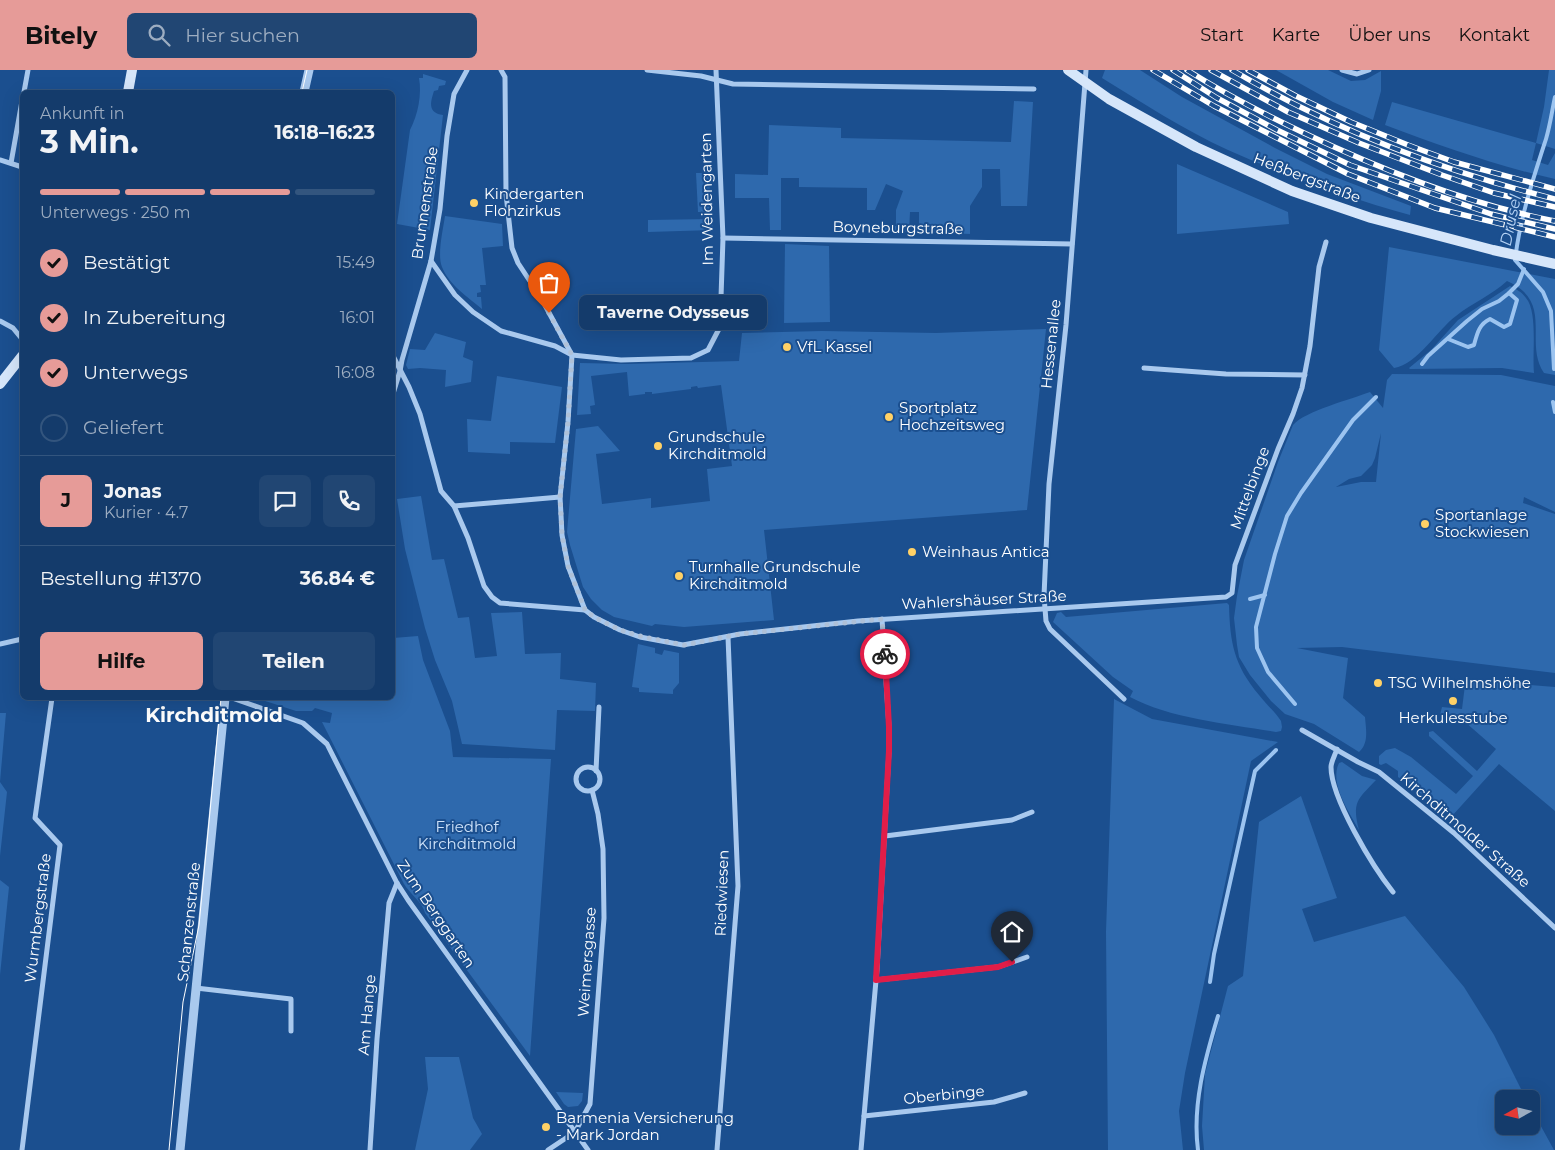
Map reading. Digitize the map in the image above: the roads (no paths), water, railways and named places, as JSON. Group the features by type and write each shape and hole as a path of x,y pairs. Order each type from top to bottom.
{"main road":[{"path":"128,90 132,70"},
{"name":"Heßbergstraße","path":"1068,70 1109,98 1196,147 1292,191 1371,218 1555,264"},
{"path":"0,384 20,359"}],"street":[{"path":"24,90 28,70"},
{"path":"304,90 309,70"},
{"name":"Brunnenstraße","path":"395,388 431,261 454,94 467,70"},
{"path":"395,361 409,387 420,414 441,491 454,506 468,538 484,586 492,597 500,603 510,605 585,610 568,566 562,535 560,497 568,422 572,355 541,298 518,263 512,248 506,194 505,77 502,70"},
{"path":"647,70 701,76 733,84 1034,89"},
{"name":"Im Weidengarten","path":"572,355 621,360 691,358 708,350 720,327 723,238 716,70"},
{"name":"Hessenallee","path":"1045,609 1045,548 1049,484 1072,244 1086,70"},
{"path":"1342,70 1357,74 1367,71"},
{"path":"11,163 20,112"},
{"path":"0,160 20,166"},
{"name":"Boyneburgstraße","path":"723,238 1072,244"},
{"name":"Mittelbinge","path":"1214,598 1226,597 1232,592 1235,565 1293,414 1305,376 1319,267 1326,242"},
{"path":"431,261 454,295 473,312 501,331 555,346 572,355"},
{"path":"0,321 13,328 20,337"},
{"path":"1144,368 1226,374 1305,376"},
{"path":"454,506 560,497"},
{"name":"Wahlershäuser Straße","path":"585,610 609,626 640,636 684,645 776,629 882,619 1214,598"},
{"path":"1045,609 1046,621 1050,629 1124,699"},
{"path":"861,1150 876,980 885,836 889,727 882,619"},
{"name":"Riedwiesen","path":"717,1150 738,886 728,637"},
{"path":"0,644 20,639"},
{"name":"Wurmbergstraße","path":"22,1150 60,845 35,818 52,700"},
{"name":"Schanzenstraße","path":"180,1150 225,700"},
{"name":"Zum Berggarten","path":"238,700 303,723 327,744 397,883 450,961 588,1150"},
{"name":"Weimersgasse","path":"575,1132 590,1104 604,918 603,848 592,790 598,785 600,780 596,771 599,706"},
{"name":"Kirchditmolder Straße","path":"1302,730 1379,772 1454,833 1555,928"},
{"path":"1336,749 1331,766 1333,784 1341,805 1380,875 1393,892"},
{"path":"592,790 581,788 576,777 577,773 583,768 591,768 596,771"},
{"path":"885,836 1012,820 1032,812"},
{"name":"Am Hange","path":"370,1150 389,903 397,883"},
{"path":"876,980 998,967 1027,957"},
{"path":"196,988 291,998 291,1031"},
{"name":"Oberbinge","path":"864,1116 994,1102 1025,1094"},
{"path":"548,1150 575,1132"}],"waterway":[{"name":"Drusel","path":"1554,369 1551,311 1543,292 1515,260 1524,214 1547,134 1555,97"},
{"path":"1422,364 1428,356 1467,321 1482,309 1499,301 1509,293 1518,284 1524,269"},
{"path":"1448,339 1468,347 1474,345 1477,333 1486,321 1490,319 1504,327 1510,324 1517,300 1509,293"},
{"path":"1295,704 1268,672 1257,648 1256,627 1275,554 1287,516 1301,493 1353,420 1376,397"},
{"name":"Drusel","path":"1553,402 1555,412"},
{"path":"1250,599 1265,595"},
{"path":"1210,982 1214,954 1255,771 1276,750"},
{"path":"1198,1150 1198,1099 1204,1065 1218,1016"}],"tram line":[{"path":"302,90 307,70"},
{"path":"169,1150 183,1002 199,925 221,700"}],"railway":[{"path":"1153,70 1214,106 1348,174 1435,208 1555,237"},
{"path":"1173,70 1217,98 1277,130 1350,165 1491,214 1555,229"},
{"path":"1187,70 1259,111 1396,173 1458,196 1555,221"},
{"path":"1211,70 1288,112 1359,143 1494,193 1555,207"},
{"path":"1232,70 1309,111 1389,146 1471,175 1555,199"},
{"path":"1248,70 1296,96 1351,122 1408,145 1454,162 1555,189"}],"place":[{"name":"Kindergarten Flohzirkus","path":"474,203"},
{"name":"Taverne Odysseus","path":"549,313"},
{"name":"VfL Kassel","path":"787,347"},
{"name":"Sportplatz Hochzeitsweg","path":"889,417"},
{"name":"Grundschule Kirchditmold","path":"658,446"},
{"name":"Sportanlage Stockwiesen","path":"1425,524"},
{"name":"Weinhaus Antica","path":"912,552"},
{"name":"Turnhalle Grundschule Kirchditmold","path":"679,576"},
{"name":"TSG Wilhelmshöhe","path":"1378,683"},
{"name":"Herkulesstube","path":"1453,701"},
{"name":"Barmenia Versicherung - Mark Jordan","path":"546,1127"}],"district":[{"name":"Kirchditmold","path":"214,715"}],"park label":[{"name":"Friedhof Kirchditmold","path":"467,836"}]}
